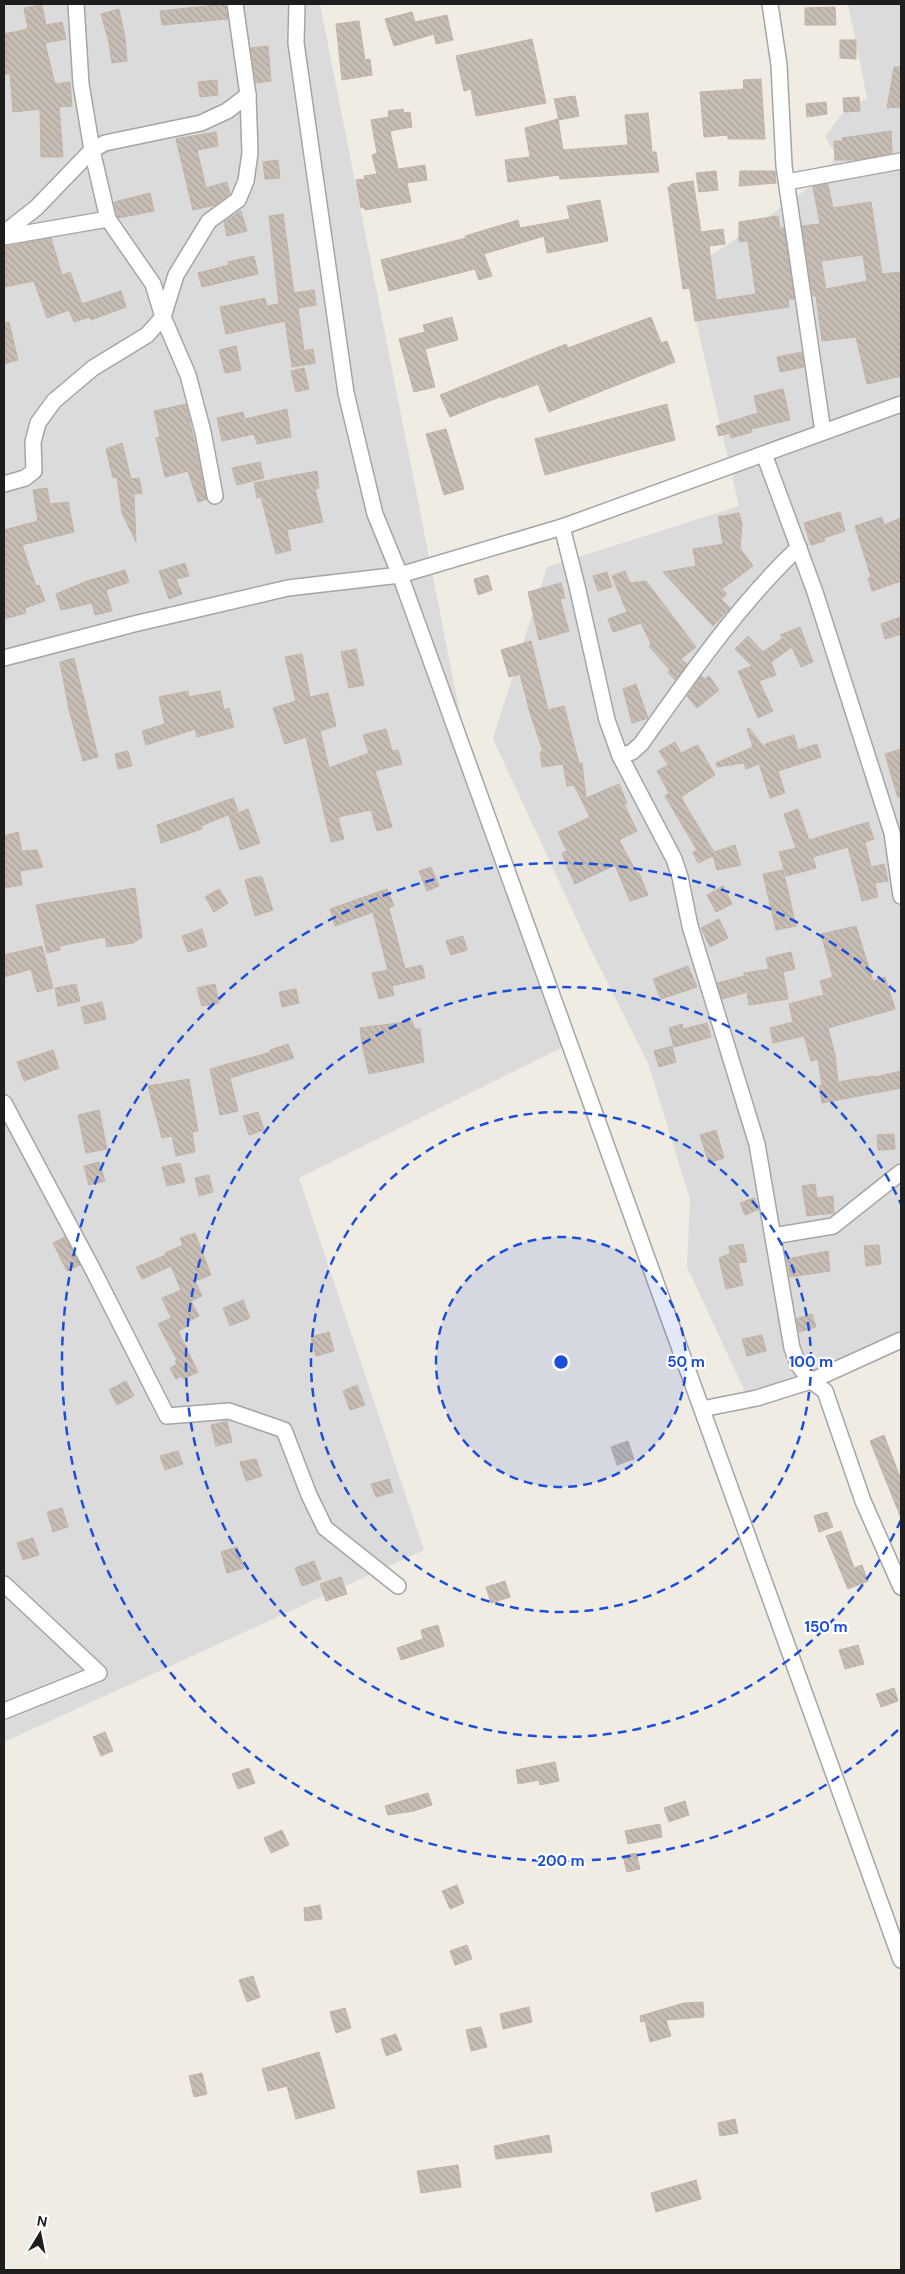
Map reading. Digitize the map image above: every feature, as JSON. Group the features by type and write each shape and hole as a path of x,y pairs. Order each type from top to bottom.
{"street":[{"path":"76,4 81,84 92,150 108,219 153,284 163,317 188,375 205,441 215,496"},
{"path":"4,484 26,478 34,471 33,442 38,423 54,401 93,368 147,335 163,317 176,276 209,221 235,204 246,181 250,153 248,95 235,4"},
{"path":"297,4 296,43 346,393 376,514 400,575 901,1960"},
{"path":"770,4 778,65 784,166 788,182 823,432"},
{"path":"4,233 36,208 92,150 114,141 201,123 227,110 248,95"},
{"path":"788,182 901,162"},
{"path":"4,237 108,219"},
{"path":"4,658 134,624 288,588 400,575 562,527 901,404"},
{"path":"764,454 815,592 892,833 901,896"},
{"path":"562,527 578,586 607,720 620,756 674,859 680,877 690,926 757,1144 792,1348 798,1366 825,1391 863,1502 901,1587"},
{"path":"620,756 632,752 641,744 725,629 766,578 799,547"},
{"path":"4,1103 92,1268 167,1416 230,1411 284,1430 309,1495 325,1528 398,1586"},
{"path":"773,1236 834,1226 901,1172"},
{"path":"702,1409 757,1398 812,1381 901,1340"},
{"path":"4,1584 99,1672 4,1710"}],"shaded area":[{"path":"4,4 320,4 476,795 569,1044 299,1178 424,1550 4,1742"},
{"path":"848,4 901,4 901,1341 748,1398 687,1267 690,1199 648,1063 588,944 493,739 547,567 739,506 685,274 823,178 836,155 825,137 841,115 867,98"}],"building":[{"path":"226,4 228,19 162,25 160,11"},
{"path":"42,5 46,25 62,22 66,39 45,43 55,84 70,82 72,106 59,107 63,157 41,157 40,109 13,112 10,74 5,74 4,34 28,29 24,8"},
{"path":"835,7 836,25 805,25 805,8"},
{"path":"119,9 125,38 127,61 112,63 101,14"},
{"path":"412,12 415,22 447,15 453,40 436,44 434,34 394,46 385,19"},
{"path":"359,21 365,60 370,59 372,75 342,80 336,24"},
{"path":"532,39 546,103 476,116 471,89 464,91 456,56"},
{"path":"840,40 856,40 856,59 840,58"},
{"path":"268,46 271,81 256,83 251,48"},
{"path":"894,67 901,67 901,107 887,108"},
{"path":"761,79 765,139 728,139 728,135 704,137 700,92 744,89 743,80"},
{"path":"217,80 218,95 200,97 198,82"},
{"path":"575,96 579,116 559,120 554,99"},
{"path":"859,97 860,111 844,112 843,98"},
{"path":"826,102 827,114 807,117 806,104"},
{"path":"403,109 404,113 410,112 412,127 390,131 398,169 425,165 427,180 407,183 411,202 365,210 364,207 361,208 356,180 365,179 364,176 377,174 372,155 377,153 371,120 389,117 388,111"},
{"path":"648,113 652,152 656,152 659,172 560,179 559,175 508,182 505,160 530,157 525,128 558,119 563,150 628,145 625,115"},
{"path":"891,131 892,153 856,160 835,160 834,141 843,141 842,138"},
{"path":"216,132 218,146 197,150 206,188 227,182 230,194 215,205 193,210 176,139"},
{"path":"278,160 280,178 265,179 263,162"},
{"path":"716,171 718,190 699,192 696,173"},
{"path":"740,171 775,171 776,183 739,186"},
{"path":"693,181 701,232 723,229 725,244 709,246 716,300 756,294 748,241 739,242 739,222 778,216 780,228 784,228 794,299 788,299 789,307 695,321 690,288 683,289 668,187 671,184"},
{"path":"828,184 833,208 871,202 882,274 901,272 901,376 867,384 856,337 822,341 816,296 813,296 802,226 820,224 813,187","holes":["863,255 867,281 826,289 821,261"]},
{"path":"150,193 154,211 118,218 114,202"},
{"path":"600,200 608,241 547,253 544,236 484,254 492,276 479,280 475,269 389,291 381,260 466,238 465,236 518,220 520,228 570,219 567,206"},
{"path":"241,211 247,231 227,236 224,222"},
{"path":"283,214 294,293 314,290 316,305 298,308 304,351 313,349 315,363 292,367 285,321 226,334 220,307 265,298 267,306 279,304 269,216"},
{"path":"51,238 62,275 70,272 82,304 121,291 126,307 91,320 90,317 74,322 69,310 47,318 34,281 4,287 4,247"},
{"path":"254,256 258,274 202,287 198,273 229,265 228,262"},
{"path":"452,317 458,340 425,349 435,387 414,392 399,339 425,332 423,325"},
{"path":"651,317 661,343 667,341 675,362 549,412 538,384 450,417 440,395 566,344 568,348"},
{"path":"9,322 18,360 4,364 4,323"},
{"path":"236,346 241,370 225,373 219,350"},
{"path":"802,352 804,367 780,372 777,357"},
{"path":"304,368 309,389 296,392 291,371"},
{"path":"783,389 790,420 751,429 752,432 731,438 730,433 719,436 716,426 758,413 754,396"},
{"path":"186,404 207,499 198,502 188,471 165,477 156,438 160,437 154,411"},
{"path":"667,404 675,440 545,475 535,439"},
{"path":"287,409 291,437 257,444 254,434 222,441 217,418 243,412 245,419"},
{"path":"446,429 464,489 444,495 426,434"},
{"path":"122,443 131,479 139,478 142,493 134,494 136,542 122,513 117,477 113,478 106,449"},
{"path":"260,462 264,478 237,485 232,468"},
{"path":"317,471 319,488 315,489 323,522 287,530 291,550 276,554 261,497 257,498 254,483"},
{"path":"47,488 50,504 68,502 74,532 22,545 36,586 39,585 45,601 25,608 26,613 4,619 4,530 38,521 33,490"},
{"path":"840,512 845,531 824,538 825,541 811,545 804,523"},
{"path":"739,513 742,524 740,548 753,566 722,589 727,594 721,599 730,608 713,626 663,572 696,566 693,549 723,544 718,517"},
{"path":"882,517 884,525 901,518 901,581 872,591 868,578 871,577 855,526"},
{"path":"185,563 189,576 176,579 182,594 169,599 159,571"},
{"path":"125,570 129,582 106,590 112,611 95,615 92,603 61,610 56,594 87,581"},
{"path":"625,571 630,583 646,581 696,647 681,659 687,664 675,680 668,672 670,670 649,646 651,644 641,623 613,632 608,619 627,612 612,576"},
{"path":"607,572 612,587 598,591 593,576"},
{"path":"488,575 492,590 478,595 474,579"},
{"path":"561,583 565,598 560,599 569,631 539,640 528,592"},
{"path":"901,617 901,634 885,639 881,624"},
{"path":"800,627 813,662 801,667 792,647 771,662 776,675 759,681 773,711 758,718 738,671 752,666 735,649 748,636 763,652 783,638 780,635"},
{"path":"531,641 548,710 564,706 579,763 582,763 586,798 619,784 627,803 624,804 637,831 619,840 637,873 639,873 648,895 630,901 615,865 575,884 568,869 562,853 567,851 558,832 590,817 574,785 567,786 563,764 542,767 540,752 543,751 530,713 520,674 509,677 501,650"},
{"path":"356,649 364,685 349,688 341,652"},
{"path":"302,654 310,697 328,693 336,726 320,731 329,768 369,753 363,735 386,729 392,751 398,750 402,764 375,771 392,827 377,831 371,810 338,817 344,839 331,842 306,737 285,744 273,708 296,701 285,657"},
{"path":"74,658 98,757 83,761 69,710 60,662"},
{"path":"701,676 705,679 709,676 719,690 697,708 687,696"},
{"path":"636,684 648,718 632,723 623,689"},
{"path":"188,691 189,697 220,691 224,710 229,708 234,727 197,737 195,729 146,745 142,731 165,724 159,697"},
{"path":"749,728 768,752 765,744 794,735 798,750 817,744 821,757 778,771 785,793 770,798 759,764 746,769 744,763 717,767 716,763 753,747 747,729"},
{"path":"675,742 681,753 698,745 715,775 681,797 683,801 714,852 735,845 741,865 717,870 713,856 698,863 693,852 697,850 665,796 669,793 657,771 668,765 659,751"},
{"path":"901,749 901,797 898,798 885,754"},
{"path":"128,751 132,766 118,769 115,754"},
{"path":"233,798 238,811 201,826 202,829 161,843 157,825"},
{"path":"248,809 260,843 240,850 229,816"},
{"path":"798,809 809,840 868,822 874,839 865,842 871,867 884,864 888,881 875,883 878,897 862,901 848,847 813,857 816,868 786,876 779,852 796,848 784,814"},
{"path":"18,832 22,851 37,850 43,867 20,871 22,885 4,888 4,836"},
{"path":"431,867 439,886 427,891 419,871"},
{"path":"783,870 796,926 776,930 763,874"},
{"path":"262,877 273,910 255,916 245,880"},
{"path":"723,886 732,904 716,912 707,895"},
{"path":"135,888 142,937 133,943 107,947 105,937 59,946 60,950 47,953 36,905"},
{"path":"219,889 228,903 214,912 205,897"},
{"path":"387,889 394,906 389,908 405,969 422,965 425,978 392,986 394,995 379,999 372,973 388,970 373,912 335,926 330,909"},
{"path":"719,919 728,938 710,947 701,928"},
{"path":"856,926 873,981 885,977 895,1009 828,1028 835,1055 838,1082 901,1071 901,1088 822,1103 819,1086 822,1085 818,1059 811,1061 804,1036 773,1043 770,1028 793,1022 789,1004 824,995 820,981 833,977 821,934"},
{"path":"202,929 207,946 188,952 182,936"},
{"path":"463,936 467,950 451,955 446,941"},
{"path":"42,946 53,988 37,992 31,969 4,977 4,955"},
{"path":"791,952 795,969 783,972 788,999 749,1005 747,992 722,999 717,983 744,976 744,973 769,969 766,958"},
{"path":"688,966 697,987 661,999 653,979"},
{"path":"76,984 80,1001 58,1006 55,988"},
{"path":"215,984 219,1003 202,1006 197,988"},
{"path":"296,989 299,1003 282,1007 279,992"},
{"path":"102,1002 106,1019 85,1024 81,1007"},
{"path":"412,1021 415,1029 420,1029 424,1062 369,1074 360,1028"},
{"path":"707,1023 711,1037 674,1047 669,1028 682,1024 683,1029"},
{"path":"288,1044 294,1058 230,1078 238,1111 220,1115 210,1069 271,1052 270,1050"},
{"path":"672,1046 676,1062 659,1067 654,1051"},
{"path":"53,1050 59,1068 24,1081 17,1062"},
{"path":"189,1079 198,1131 192,1132 195,1152 176,1156 172,1136 162,1138 148,1086"},
{"path":"99,1110 107,1149 86,1153 78,1115"},
{"path":"258,1112 264,1130 249,1135 243,1116"},
{"path":"716,1130 724,1158 709,1163 700,1135"},
{"path":"894,1134 895,1149 878,1150 877,1135"},
{"path":"99,1162 105,1181 89,1185 84,1166"},
{"path":"180,1163 185,1182 167,1186 162,1167"},
{"path":"209,1175 213,1192 199,1196 195,1178"},
{"path":"815,1184 817,1198 833,1196 834,1213 807,1216 802,1186"},
{"path":"754,1198 759,1209 745,1215 740,1203"},
{"path":"195,1233 211,1275 195,1281 202,1296 191,1301 199,1316 184,1324 186,1327 178,1331 198,1372 183,1379 182,1376 176,1379 170,1368 177,1364 175,1361 177,1360 158,1324 171,1318 162,1298 181,1290 171,1266 142,1279 136,1267 166,1255 165,1253 183,1245 180,1238"},
{"path":"65,1237 80,1265 67,1271 53,1243"},
{"path":"743,1244 747,1262 738,1263 743,1285 726,1289 719,1258 730,1254 729,1246"},
{"path":"879,1245 881,1264 866,1266 864,1246"},
{"path":"828,1251 830,1271 790,1277 787,1259"},
{"path":"243,1300 250,1318 230,1326 223,1308"},
{"path":"812,1314 816,1327 799,1332 796,1319"},
{"path":"329,1332 334,1351 316,1356 311,1337"},
{"path":"762,1335 766,1351 747,1356 742,1339"},
{"path":"126,1381 134,1396 117,1405 109,1390"},
{"path":"357,1385 365,1405 350,1410 343,1391"},
{"path":"227,1421 232,1442 216,1446 211,1425"},
{"path":"884,1435 901,1480 901,1518 870,1441"},
{"path":"628,1441 634,1459 617,1465 611,1447"},
{"path":"178,1451 183,1464 165,1470 160,1456"},
{"path":"256,1459 262,1476 246,1481 240,1462"},
{"path":"389,1479 393,1492 376,1497 371,1484"},
{"path":"62,1508 68,1527 53,1532 47,1512"},
{"path":"827,1512 833,1527 819,1532 814,1516"},
{"path":"841,1531 854,1568 862,1565 868,1581 848,1589 826,1536"},
{"path":"33,1538 39,1555 23,1560 17,1543"},
{"path":"237,1547 244,1568 227,1573 221,1552"},
{"path":"314,1561 321,1579 302,1586 295,1568"},
{"path":"341,1577 347,1594 326,1601 320,1584"},
{"path":"505,1581 510,1597 491,1603 486,1587"},
{"path":"438,1625 444,1646 401,1660 397,1648 423,1639 421,1630"},
{"path":"858,1645 864,1664 845,1669 839,1650"},
{"path":"894,1688 898,1701 881,1707 876,1694"},
{"path":"105,1732 113,1751 101,1756 93,1737"},
{"path":"555,1762 559,1781 540,1785 539,1780 518,1784 516,1770"},
{"path":"249,1768 255,1783 238,1789 232,1774"},
{"path":"428,1793 432,1805 414,1811 388,1815 385,1806"},
{"path":"685,1801 689,1815 669,1822 664,1808"},
{"path":"660,1824 662,1837 628,1844 625,1831"},
{"path":"282,1830 289,1845 271,1853 264,1838"},
{"path":"636,1853 640,1869 627,1872 623,1856"},
{"path":"457,1885 464,1903 450,1909 442,1891"},
{"path":"320,1905 322,1919 305,1921 304,1908"},
{"path":"467,1945 472,1959 455,1965 450,1951"},
{"path":"253,1976 260,1997 247,2002 239,1980"},
{"path":"703,2002 704,2017 666,2020 671,2036 650,2042 645,2021 641,2022 640,2016 684,2003"},
{"path":"529,2007 532,2022 503,2029 500,2014"},
{"path":"345,2008 351,2028 336,2033 330,2012"},
{"path":"481,2027 487,2047 471,2051 466,2030"},
{"path":"396,2034 402,2050 386,2056 381,2039"},
{"path":"319,2052 335,2108 296,2119 287,2086 268,2091 262,2069"},
{"path":"202,2073 207,2094 194,2097 189,2076"},
{"path":"735,2119 738,2133 720,2136 718,2123"},
{"path":"549,2135 552,2152 496,2159 494,2146"},
{"path":"458,2165 461,2187 421,2193 417,2171"},
{"path":"696,2180 701,2199 656,2212 651,2193"}]}
